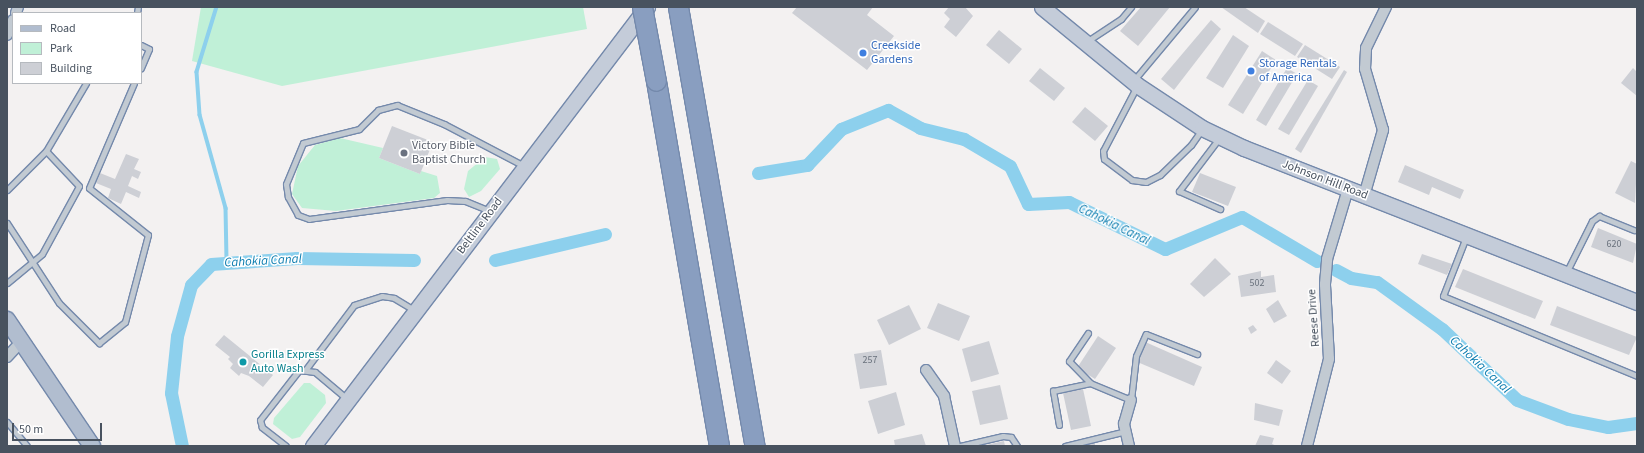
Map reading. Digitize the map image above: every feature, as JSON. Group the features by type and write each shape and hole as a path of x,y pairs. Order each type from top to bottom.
{"highway":[{"path":"642,7 719,446"},
{"path":"678,7 754,446"}],"main road":[{"path":"7,320 92,446"}],"street":[{"name":"Beltline Road","path":"313,446 647,7"},
{"name":"Johnson Hill Road","path":"1042,7 1135,83 1202,128 1364,196 1637,302"},
{"path":"1364,196 1383,130 1365,68 1366,48 1386,7"},
{"path":"7,35 12,22"},
{"name":"Reese Drive","path":"1307,446 1329,359 1325,284 1328,260 1348,189"},
{"path":"7,357 22,342"},
{"path":"926,370 944,396 955,446"},
{"path":"1129,446 1126,431 1131,400"}],"lane":[{"path":"1086,42 1121,19 1131,7"},
{"path":"1195,7 1135,83 1103,151 1104,159 1132,180 1146,182 1160,175 1191,145 1202,128"},
{"path":"142,46 149,49 142,66"},
{"path":"7,190 46,151 85,84"},
{"path":"89,188 134,84"},
{"path":"491,212 465,201 447,200 309,219 298,215 288,197 286,184 303,143 359,129 378,110 397,105 444,124 525,167"},
{"path":"1220,136 1179,191 1220,209"},
{"path":"7,223 34,260 59,303 99,343 125,322 148,235 89,188 79,186 46,151"},
{"path":"7,283 42,254 79,186"},
{"path":"1565,275 1592,221 1599,216 1634,230"},
{"path":"1466,236 1443,296 1637,376"},
{"path":"306,369 354,305 382,296 394,298 416,310"},
{"path":"1088,333 1069,362 1090,383 1131,400 1136,356 1146,334 1197,354"},
{"path":"286,446 262,426 260,420 299,370 306,369 348,400"},
{"path":"1059,425 1053,391 1090,383"},
{"path":"7,422 27,446"},
{"path":"1065,446 1126,431"},
{"path":"960,446 1003,436 1011,437 1017,446"}],"green space":[{"path":"201,7 583,7 587,29 282,86 192,61"},
{"path":"340,138 383,148 379,158 420,174 421,171 437,176 440,193 434,198 336,211 302,208 292,194 298,166 315,145"},
{"path":"485,157 497,159 500,169 481,191 469,197 464,189 468,171"},
{"path":"304,383 310,383 325,395 326,403 300,437 292,439 273,424 274,418"}],"building":[{"name":"Creekside Gardens","path":"797,7 873,7 867,15 894,36 867,70 792,13"},
{"path":"949,7 965,7 973,16 956,37 944,27 950,19 944,13"},
{"path":"1141,7 1170,7 1138,46 1120,31"},
{"path":"1221,7 1244,7 1265,21 1258,33"},
{"path":"1211,20 1221,29 1174,90 1161,79"},
{"path":"1268,22 1303,44 1295,56 1260,34"},
{"path":"999,30 1022,49 1009,64 986,45"},
{"path":"1233,35 1249,46 1223,88 1206,78"},
{"path":"1305,45 1340,67 1332,79 1297,57"},
{"path":"1262,51 1276,60 1243,114 1228,105"},
{"path":"1040,68 1065,88 1054,101 1029,81"},
{"path":"1287,68 1297,74 1266,126 1256,120"},
{"path":"1633,68 1637,72 1637,96 1621,83"},
{"path":"1344,70 1347,72 1301,153 1295,149"},
{"path":"1308,80 1318,86 1289,135 1278,129"},
{"path":"1085,107 1108,126 1095,141 1072,122"},
{"name":"Victory Bible Baptist Church","path":"392,126 433,142 420,174 379,158"},
{"path":"126,154 139,159 134,169 141,172 138,179 132,176 128,186 141,192 139,198 126,192 121,204 108,198 111,189 96,183 100,173 115,179"},
{"path":"1631,161 1637,164 1635,203 1615,193"},
{"path":"1405,165 1464,190 1460,199 1432,187 1429,195 1398,182"},
{"path":"1200,173 1236,187 1228,206 1192,192"},
{"path":"1598,228 1637,244 1633,263 1591,247"},
{"path":"1422,254 1452,264 1447,275 1418,264"},
{"path":"1215,258 1231,274 1204,297 1190,284"},
{"path":"1463,269 1543,301 1535,319 1455,287"},
{"path":"1261,271 1261,277 1274,275 1276,292 1241,297 1238,276"},
{"path":"1278,300 1287,316 1274,323 1266,309"},
{"path":"938,303 970,316 959,341 927,328"},
{"path":"909,305 921,329 889,345 877,320"},
{"path":"1557,306 1637,337 1629,355 1550,325"},
{"path":"1253,325 1257,330 1251,334 1248,328"},
{"name":"Gorilla Express Auto Wash","path":"224,335 273,375 263,387 249,376 241,373 239,376 230,368 233,364 228,359 230,357 215,345"},
{"path":"1098,336 1116,348 1095,379 1077,368"},
{"path":"989,341 999,374 971,382 962,349"},
{"path":"1143,341 1202,367 1194,386 1135,361"},
{"path":"881,350 887,385 860,389 854,354"},
{"path":"1276,360 1291,371 1282,384 1267,373"},
{"path":"1000,385 1008,419 980,425 972,391"},
{"path":"1083,389 1091,426 1071,430 1063,393"},
{"path":"896,392 905,425 878,434 868,401"},
{"path":"1255,403 1283,410 1279,426 1254,420"},
{"path":"922,434 926,446 895,446 894,440"},
{"path":"1260,435 1274,438 1272,444 1277,446 1255,446"},
{"path":"1004,441 1005,446 986,446 986,445"},
{"path":"1095,442 1095,446 1080,446 1080,445"}],"waterway":[{"path":"217,7 197,72 200,115 226,208 227,260"},
{"name":"Cahokia Canal","path":"758,173 807,165 841,129 888,110 920,128 964,139 1010,166 1028,204 1069,202 1165,249 1242,217 1317,261"},
{"name":"Cahokia Canal","path":"495,260 605,234"},
{"name":"Cahokia Canal","path":"182,446 171,393 177,336 191,285 211,264 297,258 414,260"},
{"name":"Cahokia Canal","path":"1336,270 1351,278 1377,282 1442,329 1517,400 1568,419 1608,427 1637,423"}],"place":[{"name":"Creekside Gardens","path":"863,53"},
{"name":"Storage Rentals of America","path":"1251,71"},
{"name":"Victory Bible Baptist Church","path":"404,153"},
{"name":"Gorilla Express Auto Wash","path":"243,362"}]}
